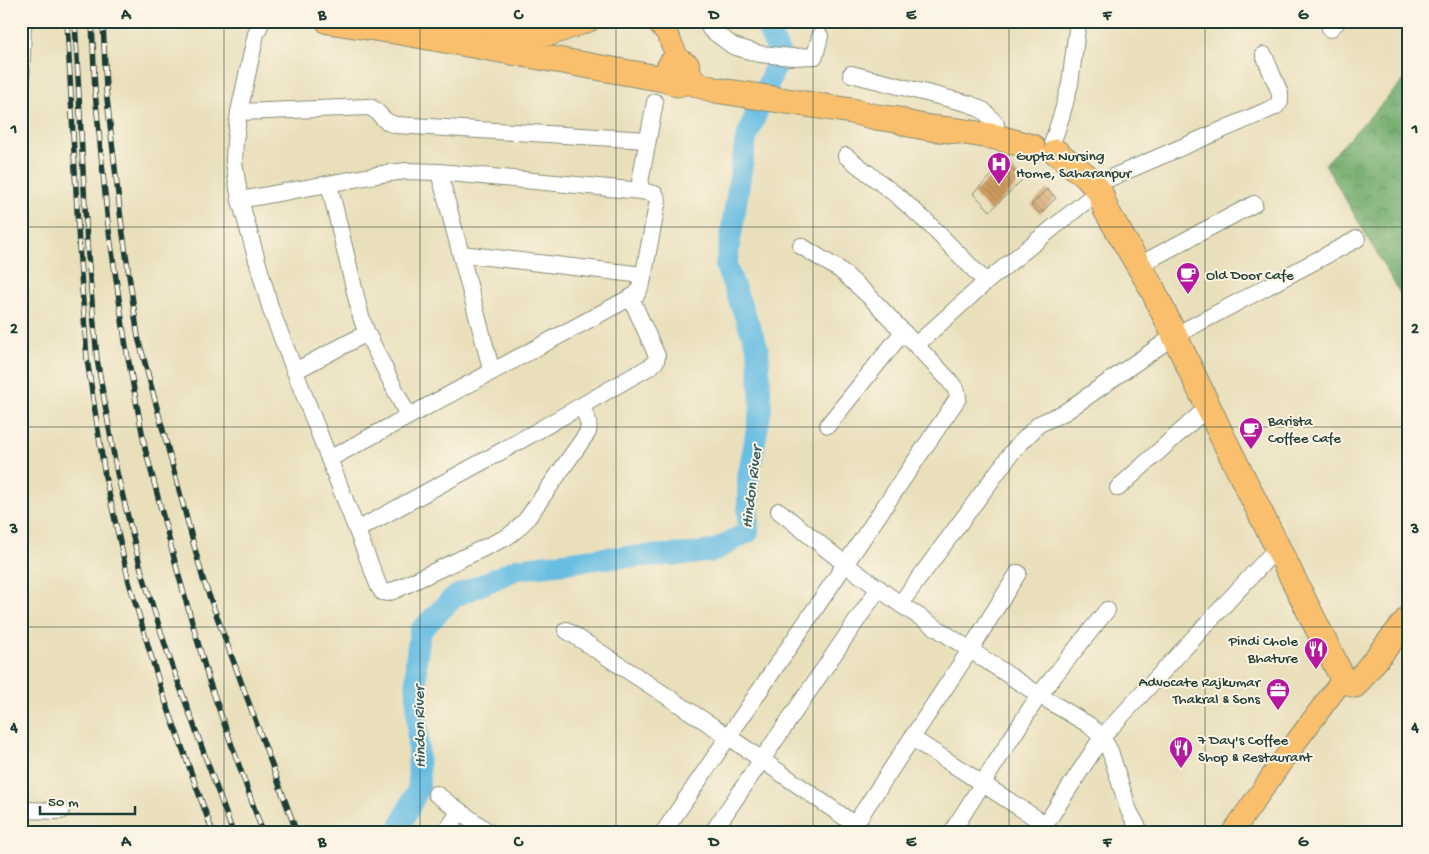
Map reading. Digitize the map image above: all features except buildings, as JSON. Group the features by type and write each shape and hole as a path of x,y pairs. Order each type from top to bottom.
{"highway":[{"path":"328,21 679,72 696,84 715,90 852,111 876,117 898,120 924,118 996,124 1045,148 1086,176 1139,265 1152,288 1277,548 1349,682"},
{"path":"898,120 909,124 996,137 1045,148"},
{"path":"1349,682 1408,600"},
{"path":"1349,682 1408,619"}],"main road":[{"path":"427,21 506,27 550,35 589,21"},
{"path":"656,21 666,32 679,72"},
{"path":"1232,833 1293,746 1349,682"},
{"path":"1250,833 1349,682"}],"street":[{"path":"21,86 23,21"},
{"path":"262,21 256,34 239,112 234,162 240,200 271,310 382,592 387,593 506,537 516,530 526,520 588,432 588,420 581,406"},
{"path":"710,21 710,28 732,46 760,54 794,58 815,56 820,36"},
{"path":"1045,148 1062,114 1070,84 1074,22"},
{"path":"916,345 986,282 1097,197 1275,107 1280,102 1280,93 1264,56"},
{"path":"851,74 970,104 984,111 996,124"},
{"path":"641,190 640,182 655,102"},
{"path":"239,112 368,107 376,110 383,120 396,124 647,140"},
{"path":"846,156 900,198 929,224 986,282"},
{"path":"240,200 406,171 439,172 641,190 655,194 658,200 640,289 637,294 329,459"},
{"path":"439,172 492,372"},
{"path":"329,184 356,302 367,334 408,416"},
{"path":"1139,265 1254,204"},
{"path":"900,604 1012,451 1039,424 1066,412 1174,336 1357,239"},
{"path":"663,833 958,398 957,391 949,380 869,296 840,270 801,246"},
{"path":"461,254 643,275"},
{"path":"356,530 502,451 651,366 656,361 657,356 631,298"},
{"path":"828,425 903,332"},
{"path":"295,371 367,334"},
{"path":"1118,488 1208,407"},
{"path":"779,511 845,564 900,604 1089,725 1102,737 1110,751 1129,810 1142,833"},
{"path":"912,738 983,783 1042,828 1102,737 1277,548"},
{"path":"566,630 729,737 857,830 912,738 970,650 1018,572"},
{"path":"712,833 878,588"},
{"path":"951,833 1039,694 1107,610"},
{"path":"436,794 490,833"},
{"path":"21,810 61,811"},
{"path":"445,833 460,811"}],"green space":[{"path":"1408,76 1408,307 1325,164"}],"waterway":[{"name":"Hindon River","path":"397,833 419,787 416,661 420,631 454,597 517,569 603,558 714,551 748,532 748,477 761,409 758,349 726,266 746,139 780,55 764,21"}],"railway":[{"path":"67,21 87,359 105,476 129,582 161,689 213,833"},
{"path":"75,21 87,244 97,359 117,473 141,569 168,654 233,833"},
{"path":"92,21 95,92 108,224 126,347 145,448 209,681 263,833"},
{"path":"103,21 106,90 121,220 138,337 203,579 297,833"}],"place":[{"name":"Gupta Nursing Home, Saharanpur","path":"999,185"},
{"name":"Old Door Cafe","path":"1188,295"},
{"name":"Barista Coffee Cafe","path":"1251,450"},
{"name":"Pindi Chole Bhature","path":"1316,670"},
{"name":"Advocate Rajkumar Thakral & Sons","path":"1278,711"},
{"name":"7 Day's Coffee Shop & Restaurant","path":"1181,769"}]}
